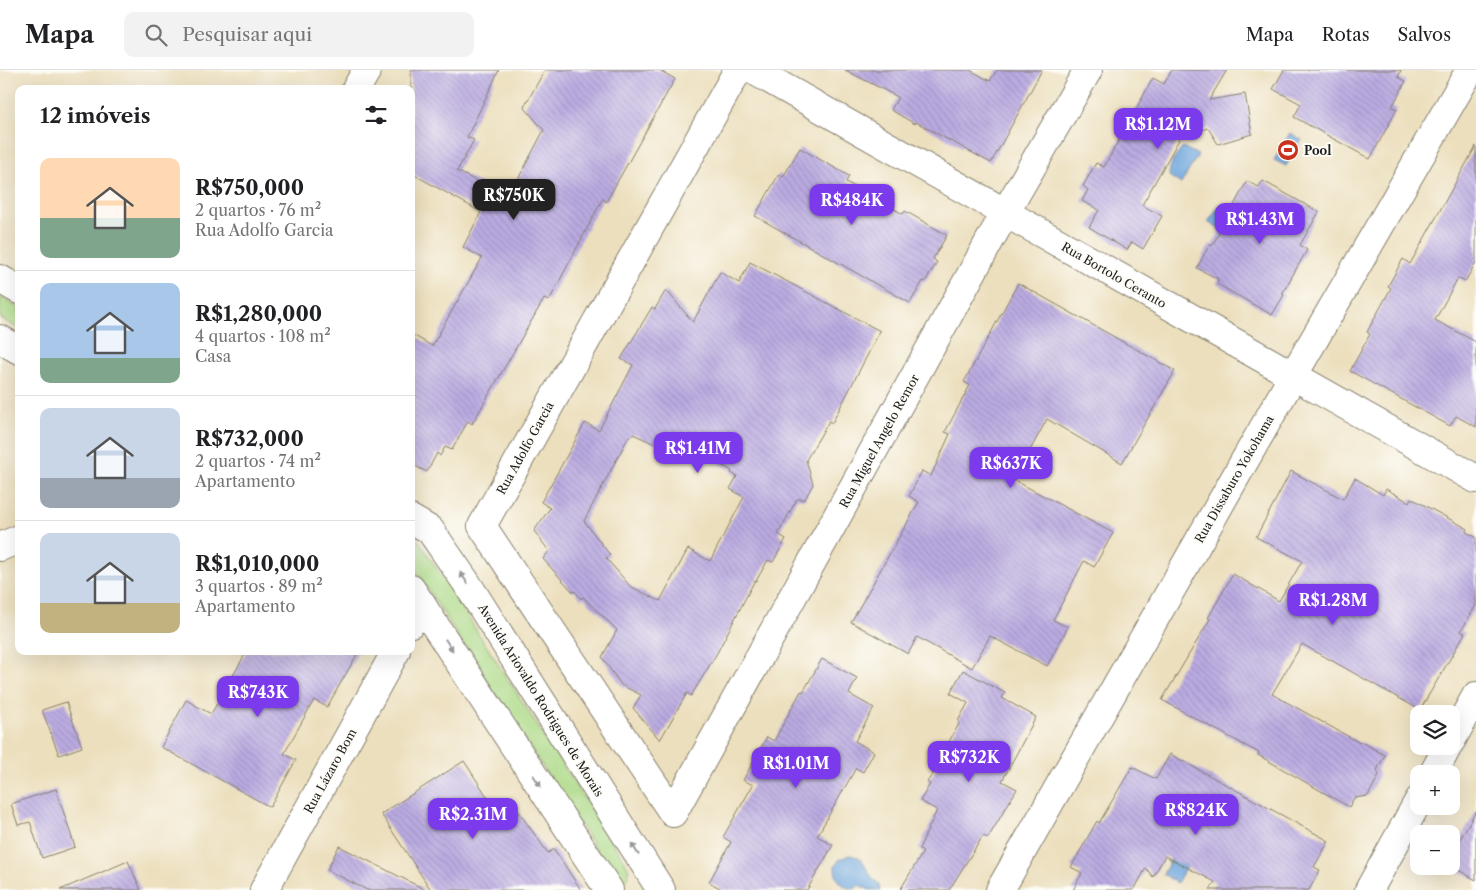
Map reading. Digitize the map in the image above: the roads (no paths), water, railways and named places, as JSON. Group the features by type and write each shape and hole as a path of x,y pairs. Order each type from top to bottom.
{"street":[{"path":"358,85 367,70"},
{"name":"Rua Adolfo Garcia","path":"672,813 482,526 738,70"},
{"name":"Rua Bortolo Ceranto","path":"752,70 1476,479"},
{"name":"Rua Miguel Angelo Remor","path":"672,813 1005,213 1088,70"},
{"name":"Rua Dissaburo Yokohama","path":"1000,890 1470,70"},
{"path":"0,279 15,288"},
{"path":"0,339 15,348"},
{"name":"Avenida Ariovaldo Rodrigues de Morais","path":"415,521 430,530 466,582 655,888"},
{"path":"0,547 15,541"},
{"path":"415,606 609,890"},
{"name":"Rua Lázaro Bom","path":"264,890 394,655"},
{"path":"1460,725 1476,696"},
{"path":"1370,890 1411,815"}],"water":[{"name":"Pool","path":"1290,133 1302,140 1286,166 1274,160"},
{"path":"1183,147 1198,155 1181,184 1169,176 1172,163"},
{"path":"1218,207 1247,225 1237,241 1208,222"},
{"path":"1178,846 1193,855 1177,883 1163,874"},
{"path":"849,855 862,860 872,878 879,884 880,890 869,890 859,885 855,889 851,889 840,882 836,875 835,866 840,859"}],"place":[{"name":"Pool","path":"1288,150"}]}
